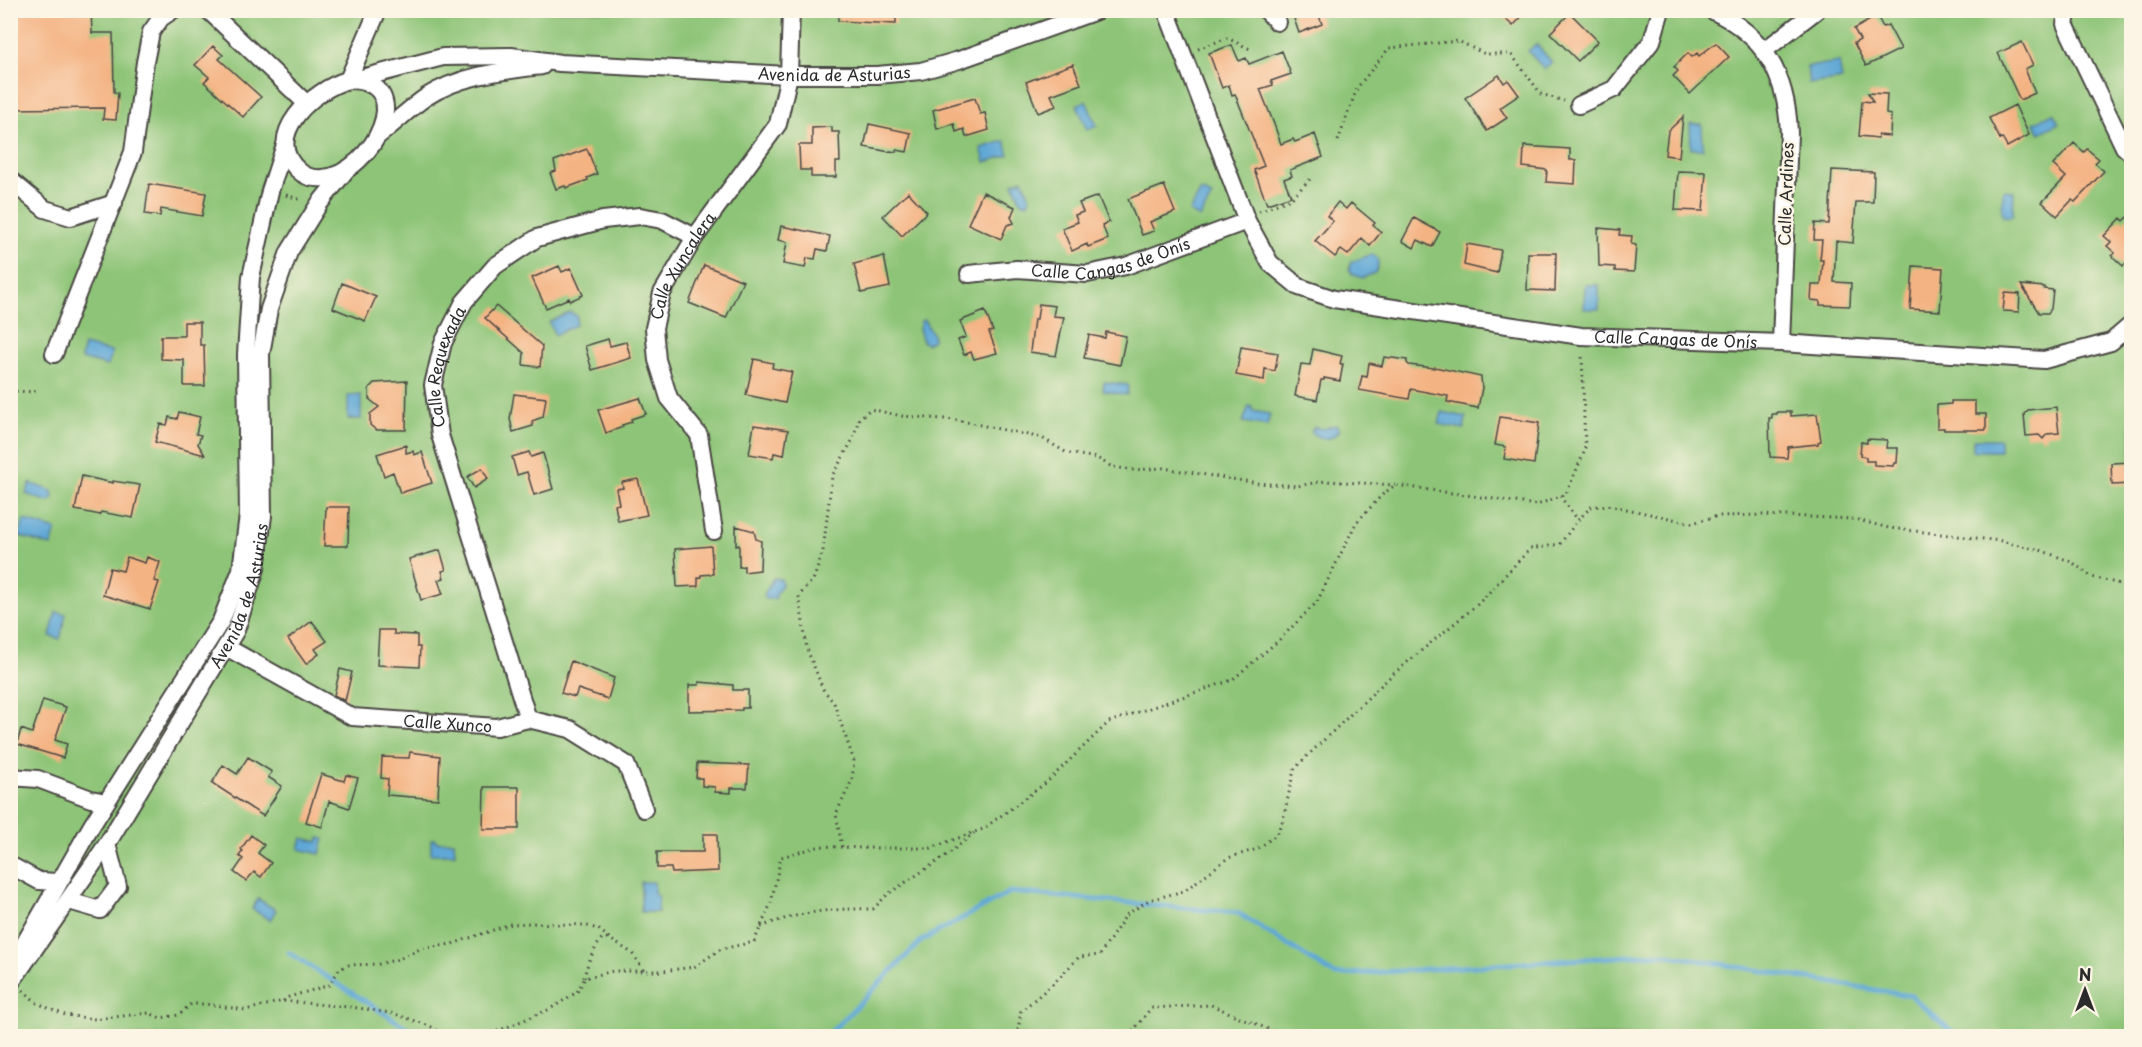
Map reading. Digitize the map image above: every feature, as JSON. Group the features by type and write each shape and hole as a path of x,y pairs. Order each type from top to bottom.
{"street":[{"path":"54,354 133,152 151,32 161,18 173,10"},
{"path":"208,10 307,104"},
{"path":"351,80 378,10"},
{"name":"Calle Xuncalera","path":"714,531 699,435 669,398 657,360 654,328 662,293 695,237 778,124 789,75 791,10"},
{"name":"Avenida de Asturias","path":"351,80 442,57 511,56 560,63 789,75 877,75 921,71 959,60 1099,10"},
{"name":"Calle Cangas de Onís","path":"1166,10 1247,218 1270,262 1299,287 1334,299 1581,336 1781,343 2044,360 2111,342 2132,324"},
{"path":"1579,105 1614,89 1652,41 1661,10"},
{"name":"Calle Ardines","path":"1711,10 1727,18 1765,50 1782,84 1788,111 1781,343"},
{"path":"1765,50 1817,10"},
{"path":"2068,10 2065,24 2124,147 2132,154"},
{"name":"Avenida de Asturias","path":"379,135 427,96 460,81 489,72 560,63"},
{"path":"351,80 364,81 381,95 385,113 379,135 371,147 347,169 330,177 315,179 302,174 292,165 285,145 291,125 297,114 327,88 351,80"},
{"name":"Avenida de Asturias","path":"11,978 61,876 221,621 241,570 248,515 246,354 251,277 270,191 285,145"},
{"name":"Avenida de Asturias","path":"11,978 69,901 107,844 240,620 256,569 263,516 261,354 269,309 289,252 319,204 347,169"},
{"path":"10,180 45,209 71,217 114,203"},
{"name":"Calle Requexada","path":"528,719 440,435 434,385 443,343 464,302 495,266 537,238 603,220 640,216 662,220 695,237"},
{"name":"Calle Cangas de Onís","path":"969,274 1017,269 1087,274 1126,266 1247,218"},
{"name":"Calle Xunco","path":"226,647 352,717 497,727 528,719 570,729 626,764 644,809"},
{"path":"10,777 38,779 91,799 106,802"},
{"path":"10,865 39,881 61,876 69,901 100,910 118,886 107,844"}],"path":[{"path":"1183,55 1227,38 1250,49"},
{"path":"1338,141 1357,88 1389,48 1458,41 1485,54 1511,54 1541,94 1579,105"},
{"path":"1247,218 1290,199 1310,179"},
{"path":"270,191 319,204"},
{"path":"842,847 837,814 852,780 854,761 834,703 823,688 807,649 799,596 814,578 823,551 832,476 852,441 859,419 870,409 902,416 957,420 1042,438 1066,453 1097,458 1112,467 1134,470 1162,468 1257,483 1297,486 1325,481 1395,485 1537,505 1566,494 1585,450 1581,336"},
{"path":"10,391 40,392"},
{"path":"584,980 613,971 645,972 694,967 721,950 754,942 771,903 781,857 821,846 931,849 983,829 1047,782 1109,722 1232,680 1278,641 1317,602 1356,523 1382,495 1395,485"},
{"path":"1560,496 1578,520"},
{"path":"1017,1036 1021,1011 1054,983 1079,957 1100,955 1126,915 1149,900 1184,891 1228,858 1257,849 1276,835 1283,820 1294,770 1304,759 1393,674 1478,604 1530,549 1560,544 1578,520 1592,507 1608,505 1692,523 1718,516 1763,514 1854,519 1889,528 2001,541 2040,550 2072,562 2092,576 2132,587"},
{"path":"761,927 786,916 832,910 873,909 888,894 947,855 976,831"},
{"path":"283,1001 289,997 330,985 339,969 349,965 371,966 399,959 420,949 452,944 511,924 584,925 598,929 632,953 645,972"},
{"path":"486,1036 550,1009 577,992 584,980 587,964 596,946 602,938 609,938"},
{"path":"11,978 37,1003 65,1015 95,1019 149,1013 161,1017 178,1015 191,1004 246,1010 283,1001 359,1008 395,1014 430,1026 446,1036"},
{"path":"1130,1036 1151,1008 1211,1005 1280,1034 1317,1036"}],"green space":[{"path":"10,11 2131,11 2131,1036 11,1036"}],"water":[{"path":"1536,44 1552,62 1544,69 1528,51"},
{"path":"1839,62 1842,79 1809,84 1807,67"},
{"path":"1086,101 1097,126 1087,130 1077,105"},
{"path":"2053,113 2059,123 2040,133 2034,123"},
{"path":"1690,124 1702,124 1703,149 1691,149"},
{"path":"1005,141 1009,155 985,162 981,148"},
{"path":"1023,179 1030,198 1027,204 1021,202 1013,183"},
{"path":"2003,190 2014,191 2013,215 2008,217 2002,215"},
{"path":"1201,191 1212,196 1200,218 1189,212"},
{"path":"1374,255 1378,262 1375,273 1362,278 1352,274 1349,269 1351,262"},
{"path":"1585,285 1599,285 1599,309 1584,309"},
{"path":"570,312 577,316 576,325 555,335 549,322"},
{"path":"924,320 933,335 933,340 927,344 923,342 919,329 921,321"},
{"path":"84,345 112,352 108,366 81,359"},
{"path":"1104,382 1128,385 1127,395 1103,391"},
{"path":"361,395 361,419 348,419 348,396"},
{"path":"1249,406 1253,411 1270,414 1267,426 1243,422"},
{"path":"1442,412 1466,417 1464,429 1439,424"},
{"path":"1336,425 1339,430 1330,438 1322,438 1311,432 1314,427 1323,429"},
{"path":"1973,439 2000,439 2000,451 1973,451"},
{"path":"30,483 52,491 53,498 48,502 26,494"},
{"path":"24,520 56,530 51,546 19,536"},
{"path":"773,578 781,579 782,585 775,599 765,599 764,595"},
{"path":"56,612 66,614 60,639 50,636"},
{"path":"302,838 318,842 319,838 324,839 320,854 299,849"},
{"path":"431,839 436,839 436,842 454,841 455,854 431,854"},
{"path":"641,882 654,882 654,893 658,897 658,912 641,912"},
{"path":"258,899 276,910 270,920 252,909"}],"building":[{"path":"10,10 91,10 92,33 113,33 114,92 118,93 116,120 103,119 104,108 10,109"},
{"path":"838,10 896,10 896,24 838,21"},
{"path":"1291,10 1317,10 1322,24 1299,33"},
{"path":"1510,10 1528,10 1513,26 1503,17"},
{"path":"1570,13 1598,41 1578,61 1550,33"},
{"path":"1877,16 1883,27 1888,25 1901,49 1866,66 1854,43 1860,40 1854,29"},
{"path":"2022,42 2033,65 2025,69 2035,93 2020,100 1998,53"},
{"path":"1716,43 1729,57 1690,94 1673,76 1678,71 1674,67 1688,53 1692,57 1697,53 1699,56"},
{"path":"1232,45 1239,61 1246,58 1249,64 1282,51 1291,74 1271,81 1273,85 1260,89 1281,144 1293,139 1295,142 1315,134 1323,157 1290,170 1292,176 1284,179 1291,196 1267,204 1254,170 1264,166 1235,94 1232,95 1229,85 1222,88 1209,53"},
{"path":"213,46 223,55 219,59 261,97 243,117 204,82 209,77 195,65"},
{"path":"1073,64 1081,84 1051,95 1056,106 1038,113 1026,82"},
{"path":"1499,75 1504,83 1508,80 1519,95 1500,108 1507,118 1487,131 1465,98"},
{"path":"1868,93 1887,94 1886,114 1891,115 1890,136 1878,135 1878,138 1859,136 1862,101 1873,102"},
{"path":"975,98 980,114 985,113 989,130 966,137 964,129 956,132 954,124 937,129 933,110"},
{"path":"2015,105 2029,135 2007,147 1989,118"},
{"path":"1683,117 1679,157 1665,155 1668,131"},
{"path":"869,124 911,133 907,152 896,150 896,152 890,152 864,147"},
{"path":"832,127 832,132 839,132 840,162 836,162 836,177 811,177 811,170 800,170 799,145 812,145 812,128"},
{"path":"2074,143 2084,152 2087,149 2099,159 2095,163 2104,171 2075,202 2072,200 2057,216 2042,202 2066,177 2053,165"},
{"path":"1524,146 1570,149 1570,160 1576,160 1575,184 1546,182 1547,170 1523,167"},
{"path":"587,149 597,174 587,178 588,180 556,189 550,173 556,171 554,161"},
{"path":"1832,170 1874,172 1873,202 1856,202 1853,243 1836,241 1834,282 1851,283 1850,306 1820,305 1820,301 1811,300 1812,285 1821,285 1823,260 1820,260 1822,240 1814,240 1815,223 1829,224"},
{"path":"1678,171 1706,172 1703,211 1675,210"},
{"path":"149,184 206,193 202,216 161,209 160,216 145,214"},
{"path":"1164,185 1175,212 1150,222 1154,231 1142,235 1128,199"},
{"path":"908,192 927,212 902,236 883,216"},
{"path":"983,192 1015,207 1011,217 1014,223 1007,225 1001,239 968,224"},
{"path":"1098,196 1109,222 1102,225 1108,239 1088,247 1087,244 1072,251 1062,228 1078,222 1075,215 1083,212 1079,203"},
{"path":"1338,202 1346,209 1351,203 1375,223 1373,225 1381,232 1370,246 1362,238 1348,255 1341,250 1335,257 1315,241 1333,221 1327,216"},
{"path":"2132,213 2132,256 2123,266 2112,256 2115,253 2107,246 2111,242 2104,236 2121,218 2124,221"},
{"path":"1414,218 1440,232 1432,247 1418,240 1414,248 1402,241"},
{"path":"781,226 830,236 827,251 817,249 815,259 807,258 805,268 783,264 787,242 778,240"},
{"path":"1598,228 1620,230 1619,235 1632,236 1631,244 1636,245 1634,272 1615,271 1615,267 1599,266"},
{"path":"1467,244 1501,250 1497,273 1464,265"},
{"path":"1528,253 1556,253 1555,291 1527,290"},
{"path":"884,256 890,287 861,293 854,264"},
{"path":"704,265 743,281 726,318 689,303"},
{"path":"559,266 562,272 571,268 583,295 570,301 569,298 546,308 532,278"},
{"path":"1913,266 1943,268 1940,311 1910,309"},
{"path":"342,283 376,297 365,321 333,308"},
{"path":"2021,285 2053,290 2051,309 2048,313 2039,313"},
{"path":"2005,293 2020,294 2019,312 2003,311"},
{"path":"1039,304 1055,306 1053,316 1064,317 1056,356 1030,352 1034,319 1037,319"},
{"path":"496,306 542,346 540,367 523,365 524,353 485,318"},
{"path":"985,311 993,331 989,332 997,353 974,359 971,352 964,355 958,340 966,337 960,321"},
{"path":"184,322 200,322 200,345 204,345 205,386 184,386 184,360 161,359 161,336 184,336"},
{"path":"1106,332 1126,336 1120,365 1084,358 1089,335 1105,338"},
{"path":"608,339 610,346 626,342 631,358 592,370 585,346"},
{"path":"1241,347 1278,353 1275,371 1265,369 1264,380 1236,375"},
{"path":"1313,349 1342,356 1340,364 1343,364 1340,381 1324,378 1321,380 1317,400 1295,396 1301,364 1310,365"},
{"path":"1384,357 1407,360 1409,365 1435,367 1481,377 1482,388 1478,408 1447,402 1448,396 1411,389 1409,399 1359,390 1362,376 1367,377 1369,363 1382,366"},
{"path":"754,359 773,363 772,368 792,372 785,403 746,395"},
{"path":"407,381 406,430 376,430 370,425 370,414 379,407 369,399 369,388 374,383"},
{"path":"514,394 546,398 543,417 532,421 533,426 513,432 510,419"},
{"path":"640,398 646,414 631,419 632,422 606,433 598,410"},
{"path":"1951,401 1975,401 1975,414 1986,414 1986,430 1937,428 1937,405 1951,404"},
{"path":"2056,407 2059,433 2047,434 2043,439 2039,435 2026,436 2024,414 2028,410"},
{"path":"179,412 200,417 196,434 201,435 198,444 205,455 155,442 160,424 167,425 169,417 177,419"},
{"path":"1777,412 1791,412 1791,416 1817,414 1821,441 1818,444 1788,447 1787,458 1770,457 1769,418"},
{"path":"1500,417 1539,423 1534,464 1504,459 1506,447 1495,445"},
{"path":"754,425 788,430 784,455 774,453 773,458 749,454"},
{"path":"1867,439 1887,440 1886,448 1898,448 1897,463 1893,466 1874,465 1874,461 1866,461 1866,457 1860,456 1861,442 1867,443"},
{"path":"406,445 406,453 413,451 414,455 422,452 432,483 400,493 393,472 384,476 377,454"},
{"path":"529,452 531,457 543,453 553,489 534,495 527,472 517,475 512,457"},
{"path":"2132,462 2132,484 2112,485 2111,463"},
{"path":"482,468 488,479 474,488 467,477"},
{"path":"82,476 113,483 113,481 140,485 133,518 75,510"},
{"path":"638,479 647,515 618,521 615,505 619,504 616,489 623,488 622,482"},
{"path":"326,507 349,507 348,546 324,546"},
{"path":"736,526 754,531 756,539 761,541 760,570 744,572 744,566 739,567"},
{"path":"711,546 713,574 701,575 698,578 698,586 677,587 675,549"},
{"path":"440,550 446,570 442,571 444,578 438,580 443,594 421,600 409,559"},
{"path":"127,557 145,563 147,557 160,562 154,581 159,582 150,609 103,595 110,568 123,571"},
{"path":"312,621 327,641 315,649 319,654 306,664 288,639"},
{"path":"379,630 394,630 394,634 417,635 417,647 420,647 419,667 377,665"},
{"path":"571,661 614,678 608,699 578,689 575,697 561,693"},
{"path":"340,669 352,672 345,701 334,695"},
{"path":"699,682 733,685 733,690 748,690 748,708 689,711 689,685 699,685"},
{"path":"43,700 66,707 55,740 67,744 63,758 17,744 21,729 32,733"},
{"path":"410,752 440,756 438,799 387,795 388,779 381,778 382,757 409,758"},
{"path":"248,757 272,772 268,777 282,786 263,816 212,783 223,765 237,774"},
{"path":"697,763 749,765 747,788 731,788 731,793 715,792 715,787 702,786 702,778 696,778"},
{"path":"321,774 344,781 346,775 358,778 349,808 329,801 322,827 306,822"},
{"path":"484,787 519,787 519,829 483,829"},
{"path":"703,834 717,834 718,871 672,873 671,868 657,868 657,852 703,852"},
{"path":"251,835 264,845 258,853 271,863 261,877 254,872 246,881 234,872 243,859 239,856 243,851 241,849"}],"waterway":[{"path":"827,1036 921,941 1010,892 1238,913 1335,975 1662,954 1911,996 1957,1036"},
{"path":"289,953 420,1036"}]}
